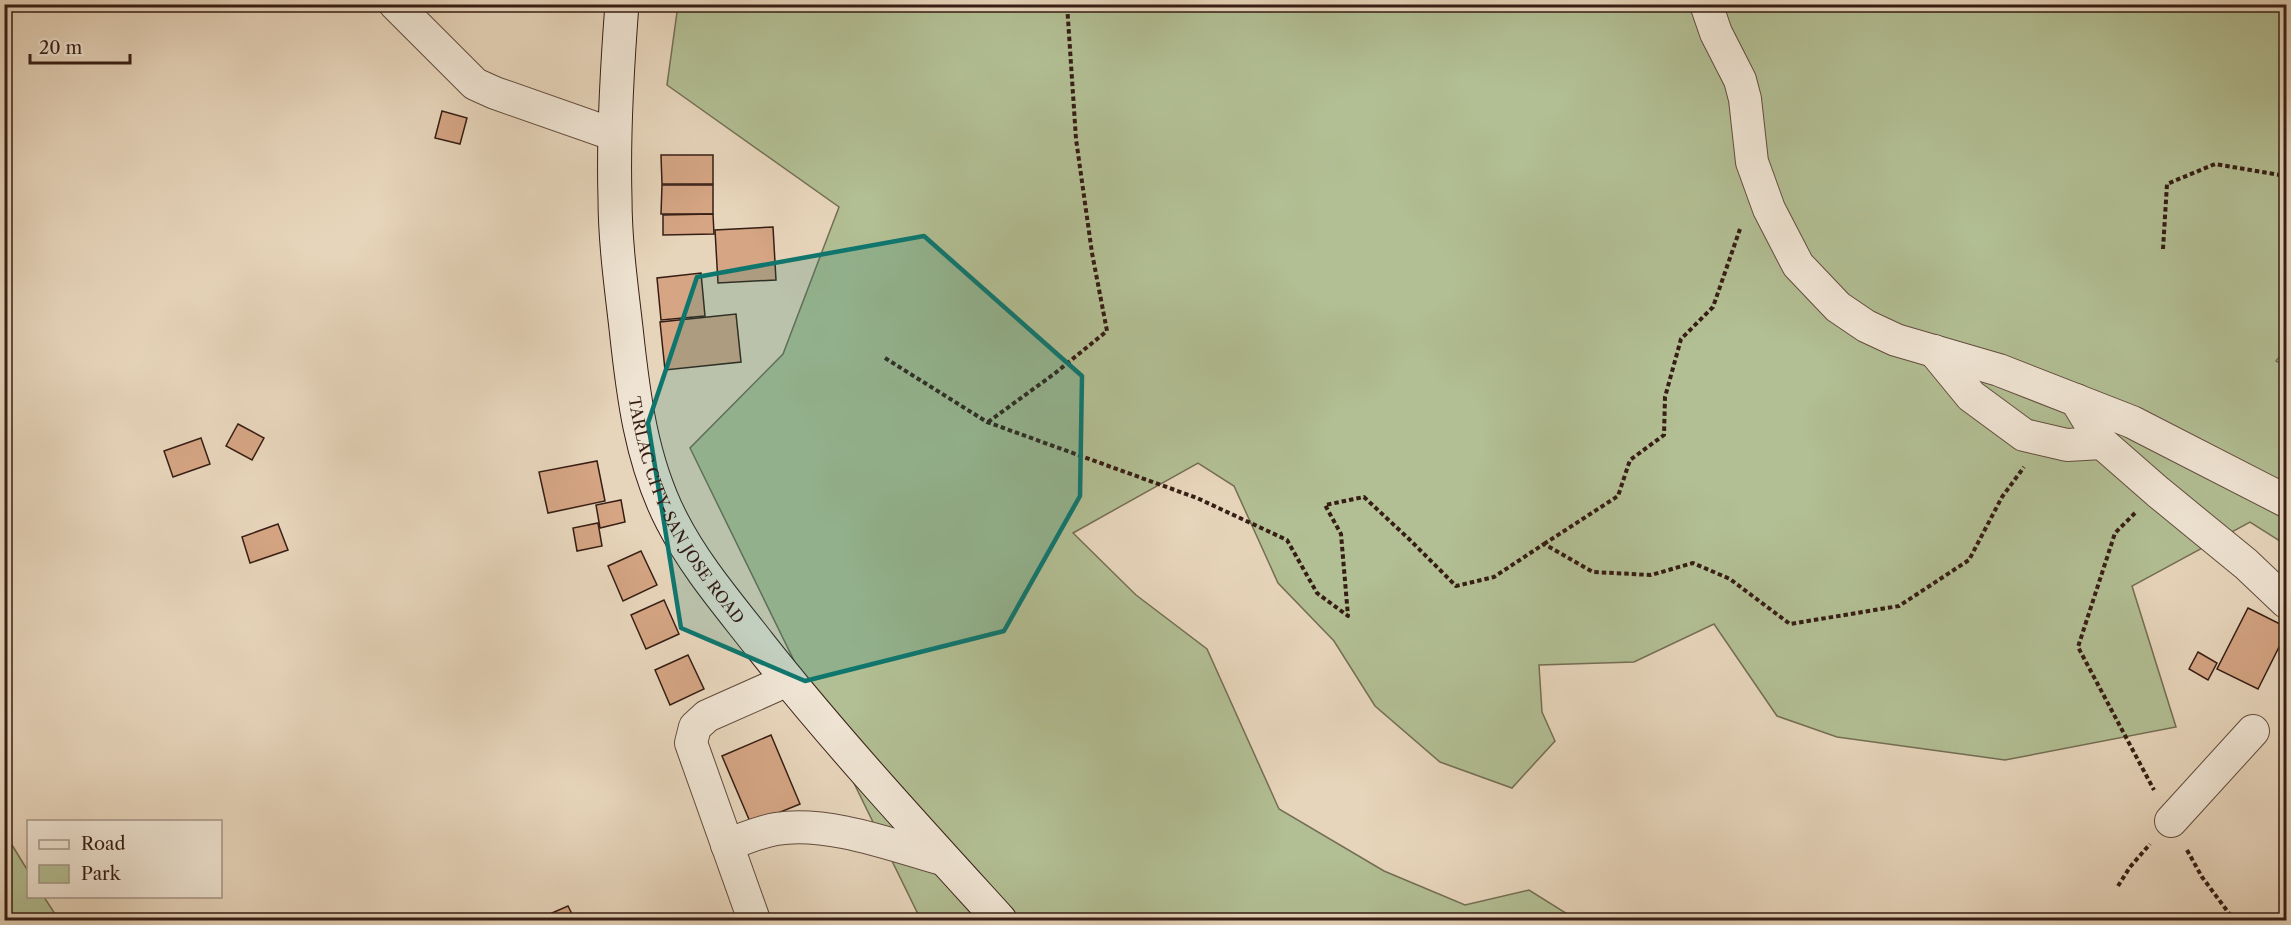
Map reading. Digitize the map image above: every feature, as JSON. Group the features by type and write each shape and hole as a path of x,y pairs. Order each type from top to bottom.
{"main road":[{"name":"TARLAC CITY-SAN JOSE ROAD","path":"622,4 616,76 615,200 628,343 639,427 652,472 671,519 696,562 788,680 1000,921"}],"street":[{"path":"395,4 475,84 615,135"},
{"path":"1706,4 1716,33 1740,80 1745,99 1752,162 1759,186 1798,265 1827,296 1851,316 1888,337 1999,370 2133,422 2286,501"},
{"path":"1934,351 1971,396 2024,435 2067,445 2102,443"},
{"path":"2076,400 2102,443 2246,564 2286,602"},
{"path":"754,921 691,743 695,727 707,716 788,680"},
{"path":"2171,820 2253,731"},
{"path":"727,845 775,829 811,826 854,835 945,860"}],"path":[{"path":"987,422 1054,374 1107,331 1092,253 1076,139 1067,4"},
{"path":"2163,249 2168,184 2215,164 2286,176"},
{"path":"885,358 987,422 1197,498 1287,540 1317,593 1348,616 1341,534 1324,505 1364,497 1456,586 1494,577 1618,496 1630,460 1664,435 1665,397 1680,339 1713,307 1741,226"},
{"path":"1544,544 1593,572 1651,575 1693,563 1730,579 1790,624 1899,606 1969,560 2002,497 2043,440"},
{"path":"2158,492 2115,533 2078,647 2202,877 2234,921"},
{"path":"2118,886 2130,867 2171,820"}],"highlighted area":[{"path":"924,236 1082,376 1080,496 1004,631 805,681 681,628 648,423 697,277"}],"green space":[{"path":"678,5 2286,5 2286,98 2282,110 2286,119 2286,349 2276,361 2286,366 2286,545 2250,522 2132,586 2176,727 2005,760 1837,737 1777,716 1714,624 1634,662 1539,665 1542,712 1555,741 1512,788 1440,762 1375,706 1334,641 1278,583 1234,486 1198,463 1073,533 1136,595 1207,649 1279,809 1384,871 1465,905 1529,890 1577,920 924,920 917,912 690,448 783,354 839,207 667,85"},
{"path":"4,832 27,869 27,898 45,898 59,920 5,920"}],"building":[{"path":"442,111 467,118 460,144 435,138"},
{"path":"661,155 713,155 713,184 662,184"},
{"path":"662,185 713,185 713,214 661,214"},
{"path":"713,214 714,234 663,235 663,215"},
{"path":"773,227 776,280 718,283 715,230"},
{"path":"701,273 705,316 661,320 657,278"},
{"path":"736,314 741,362 665,370 660,322"},
{"path":"238,424 264,438 252,460 226,446"},
{"path":"201,438 210,464 173,477 164,451"},
{"path":"597,461 605,501 548,513 539,472"},
{"path":"621,500 625,522 600,528 596,505"},
{"path":"598,523 602,546 577,551 573,528"},
{"path":"278,524 288,550 250,563 242,537"},
{"path":"641,551 657,585 623,601 608,566"},
{"path":"664,600 679,634 646,649 631,615"},
{"path":"2248,608 2286,627 2286,633 2258,689 2217,669"},
{"path":"2198,652 2217,663 2208,680 2189,669"},
{"path":"688,655 704,689 670,705 655,670"},
{"path":"771,735 800,804 751,824 722,756"},
{"path":"568,906 575,920 536,920"}]}
